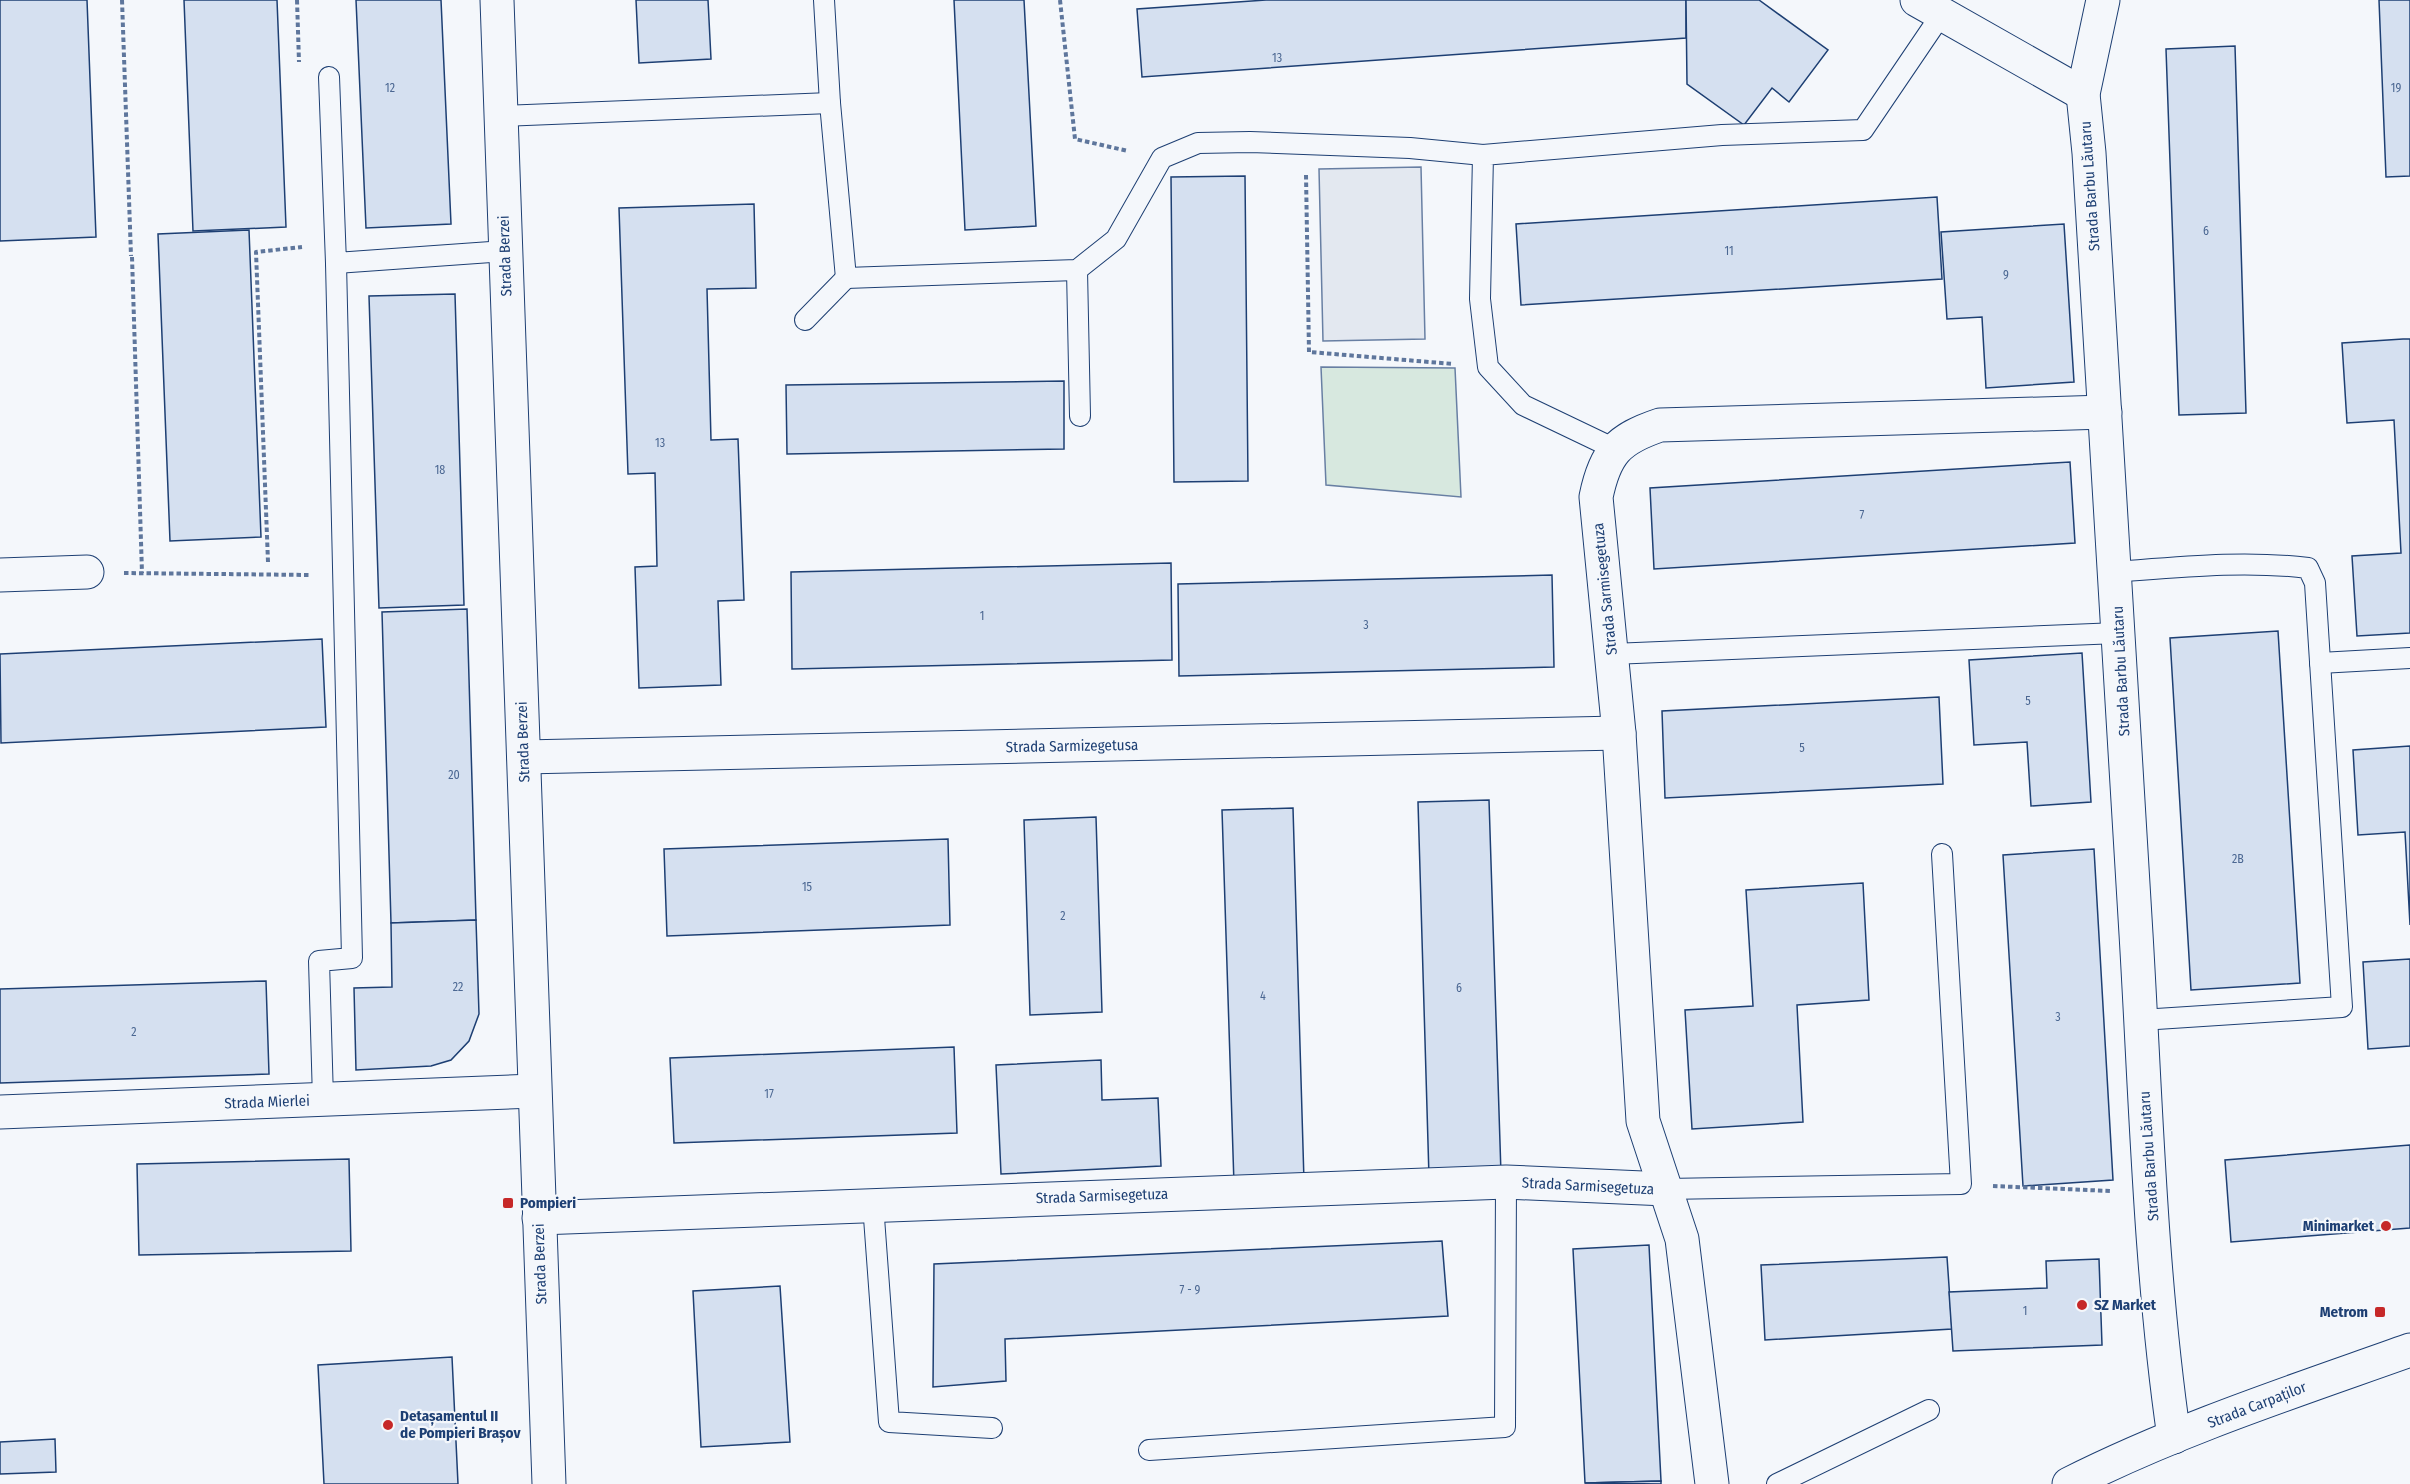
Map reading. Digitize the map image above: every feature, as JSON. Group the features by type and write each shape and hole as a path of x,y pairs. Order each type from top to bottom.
{"street":[{"name":"Strada Berzei","path":"497,0 549,1484"},
{"name":"Strada Barbu Lăutaru","path":"2103,0 2083,94 2089,153 2115,572 2151,1192 2165,1375 2174,1437"},
{"path":"1929,7 2083,94"},
{"path":"1615,449 1635,434 1660,425 2105,412"},
{"name":"Strada Sarmisegetuza","path":"1615,449 1601,472 1596,497 1619,733 1643,1121 1682,1239 1712,1484"},
{"path":"0,575 87,572"},
{"name":"Strada Sarmizegetusa","path":"524,757 1619,733"},
{"name":"Strada Mierlei","path":"0,1112 534,1091"},
{"name":"Strada Sarmisegetuza","path":"538,1218 1506,1182 1666,1190"},
{"name":"Strada Carpaților","path":"2069,1484 2109,1475 2174,1437 2267,1400 2408,1354"}],"lane":[{"path":"824,0 830,103 846,278"},
{"path":"805,320 846,278 1077,270 1116,239 1162,158 1198,143 1250,142 1410,148 1483,155 1722,135 1863,130 1929,7"},
{"path":"323,1100 319,961 352,958 336,263 329,77"},
{"path":"501,116 830,103"},
{"path":"1483,155 1480,299 1488,367 1523,405 1615,449"},
{"path":"336,263 505,252"},
{"path":"1077,270 1080,416"},
{"path":"2115,572 2230,564 2308,568 2315,583 2342,1007 2141,1020"},
{"path":"1612,654 2118,633"},
{"path":"2320,663 2410,658"},
{"path":"1666,1190 1961,1184 1942,854"},
{"path":"1149,1450 1505,1427 1506,1182"},
{"path":"873,1204 889,1422 992,1428"},
{"path":"1777,1484 1929,1410"}],"path":[{"path":"122,0 142,573"},
{"path":"1060,0 1075,140 1162,158"},
{"path":"1305,144 1309,352 1488,367"},
{"path":"268,562 256,252 305,246 305,238"},
{"path":"87,572 342,576"},
{"path":"1961,1184 2151,1192"}],"shaded area":[{"path":"1421,167 1425,339 1323,341 1319,169"},
{"path":"1321,367 1455,368 1461,497 1326,485"}],"building":[{"path":"0,0 87,0 96,237 0,241"},
{"path":"184,0 277,0 286,227 193,231"},
{"path":"356,0 441,0 451,224 366,228"},
{"path":"636,0 708,0 711,59 639,63"},
{"path":"954,0 1024,0 1036,226 965,230"},
{"path":"1266,0 1686,0 1686,38 1142,77 1137,9"},
{"path":"1686,0 1759,0 1828,50 1789,102 1772,88 1744,125 1687,84"},
{"path":"2379,0 2410,0 2410,176 2386,177"},
{"path":"2235,46 2246,413 2179,415 2166,49"},
{"path":"1245,176 1248,481 1174,482 1171,177"},
{"path":"1937,197 1942,279 1521,305 1516,224"},
{"path":"754,204 756,288 707,289 711,440 738,439 744,600 718,601 721,685 639,688 635,567 657,566 655,473 628,474 619,208"},
{"path":"2064,224 2074,382 1986,388 1982,317 1947,319 1941,232"},
{"path":"249,230 261,537 170,541 158,234"},
{"path":"455,294 464,605 379,608 369,296"},
{"path":"2410,339 2410,633 2357,636 2352,556 2401,553 2394,420 2347,423 2342,343"},
{"path":"1064,381 1064,449 787,454 786,385"},
{"path":"2070,462 2075,543 1654,569 1650,488"},
{"path":"1171,563 1172,660 792,669 791,572"},
{"path":"1552,575 1554,667 1179,676 1178,584"},
{"path":"467,609 476,920 391,923 382,612"},
{"path":"2278,631 2300,983 2191,990 2170,638"},
{"path":"322,639 326,727 1,743 0,654"},
{"path":"2082,653 2091,802 2031,806 2027,742 1974,745 1969,660"},
{"path":"1939,697 1943,784 1665,798 1662,711"},
{"path":"2410,746 2410,925 2405,832 2358,835 2353,750"},
{"path":"1489,800 1501,1174 1429,1177 1418,802"},
{"path":"1293,808 1304,1181 1234,1184 1222,810"},
{"path":"1096,817 1102,1012 1030,1015 1024,820"},
{"path":"948,839 950,925 667,936 664,849"},
{"path":"2094,849 2113,1180 2023,1186 2003,855"},
{"path":"1863,883 1869,1000 1797,1005 1803,1122 1692,1129 1685,1010 1753,1006 1746,890"},
{"path":"476,920 479,1014 469,1041 451,1060 431,1066 356,1070 354,988 392,987 391,923"},
{"path":"2410,959 2410,1046 2368,1049 2363,962"},
{"path":"266,981 269,1074 0,1083 0,989"},
{"path":"954,1047 957,1133 674,1143 670,1058"},
{"path":"1101,1060 1102,1100 1158,1098 1161,1166 1001,1174 996,1065"},
{"path":"2410,1145 2410,1228 2231,1242 2225,1160"},
{"path":"349,1159 351,1251 139,1255 137,1164"},
{"path":"1442,1241 1448,1316 1005,1339 1006,1381 933,1387 934,1264"},
{"path":"1649,1245 1661,1481 1585,1483 1573,1249"},
{"path":"1947,1257 1952,1329 1765,1340 1761,1265"},
{"path":"2099,1259 2102,1345 1953,1351 1949,1292 2047,1288 2046,1261"},
{"path":"780,1286 790,1442 701,1447 693,1291"},
{"name":"Detașamentul II de Pompieri Brașov","path":"452,1357 458,1484 324,1484 318,1365"},
{"path":"55,1439 56,1472 0,1474 0,1442"},
{"path":"1661,1481 1661,1484 1585,1483"}],"place":[{"name":"Pompieri","path":"508,1203"},
{"name":"Minimarket","path":"2386,1226"},
{"name":"SZ Market","path":"2082,1305"},
{"name":"Metrom","path":"2380,1312"},
{"name":"Detașamentul II de Pompieri Brașov","path":"388,1425"}]}
